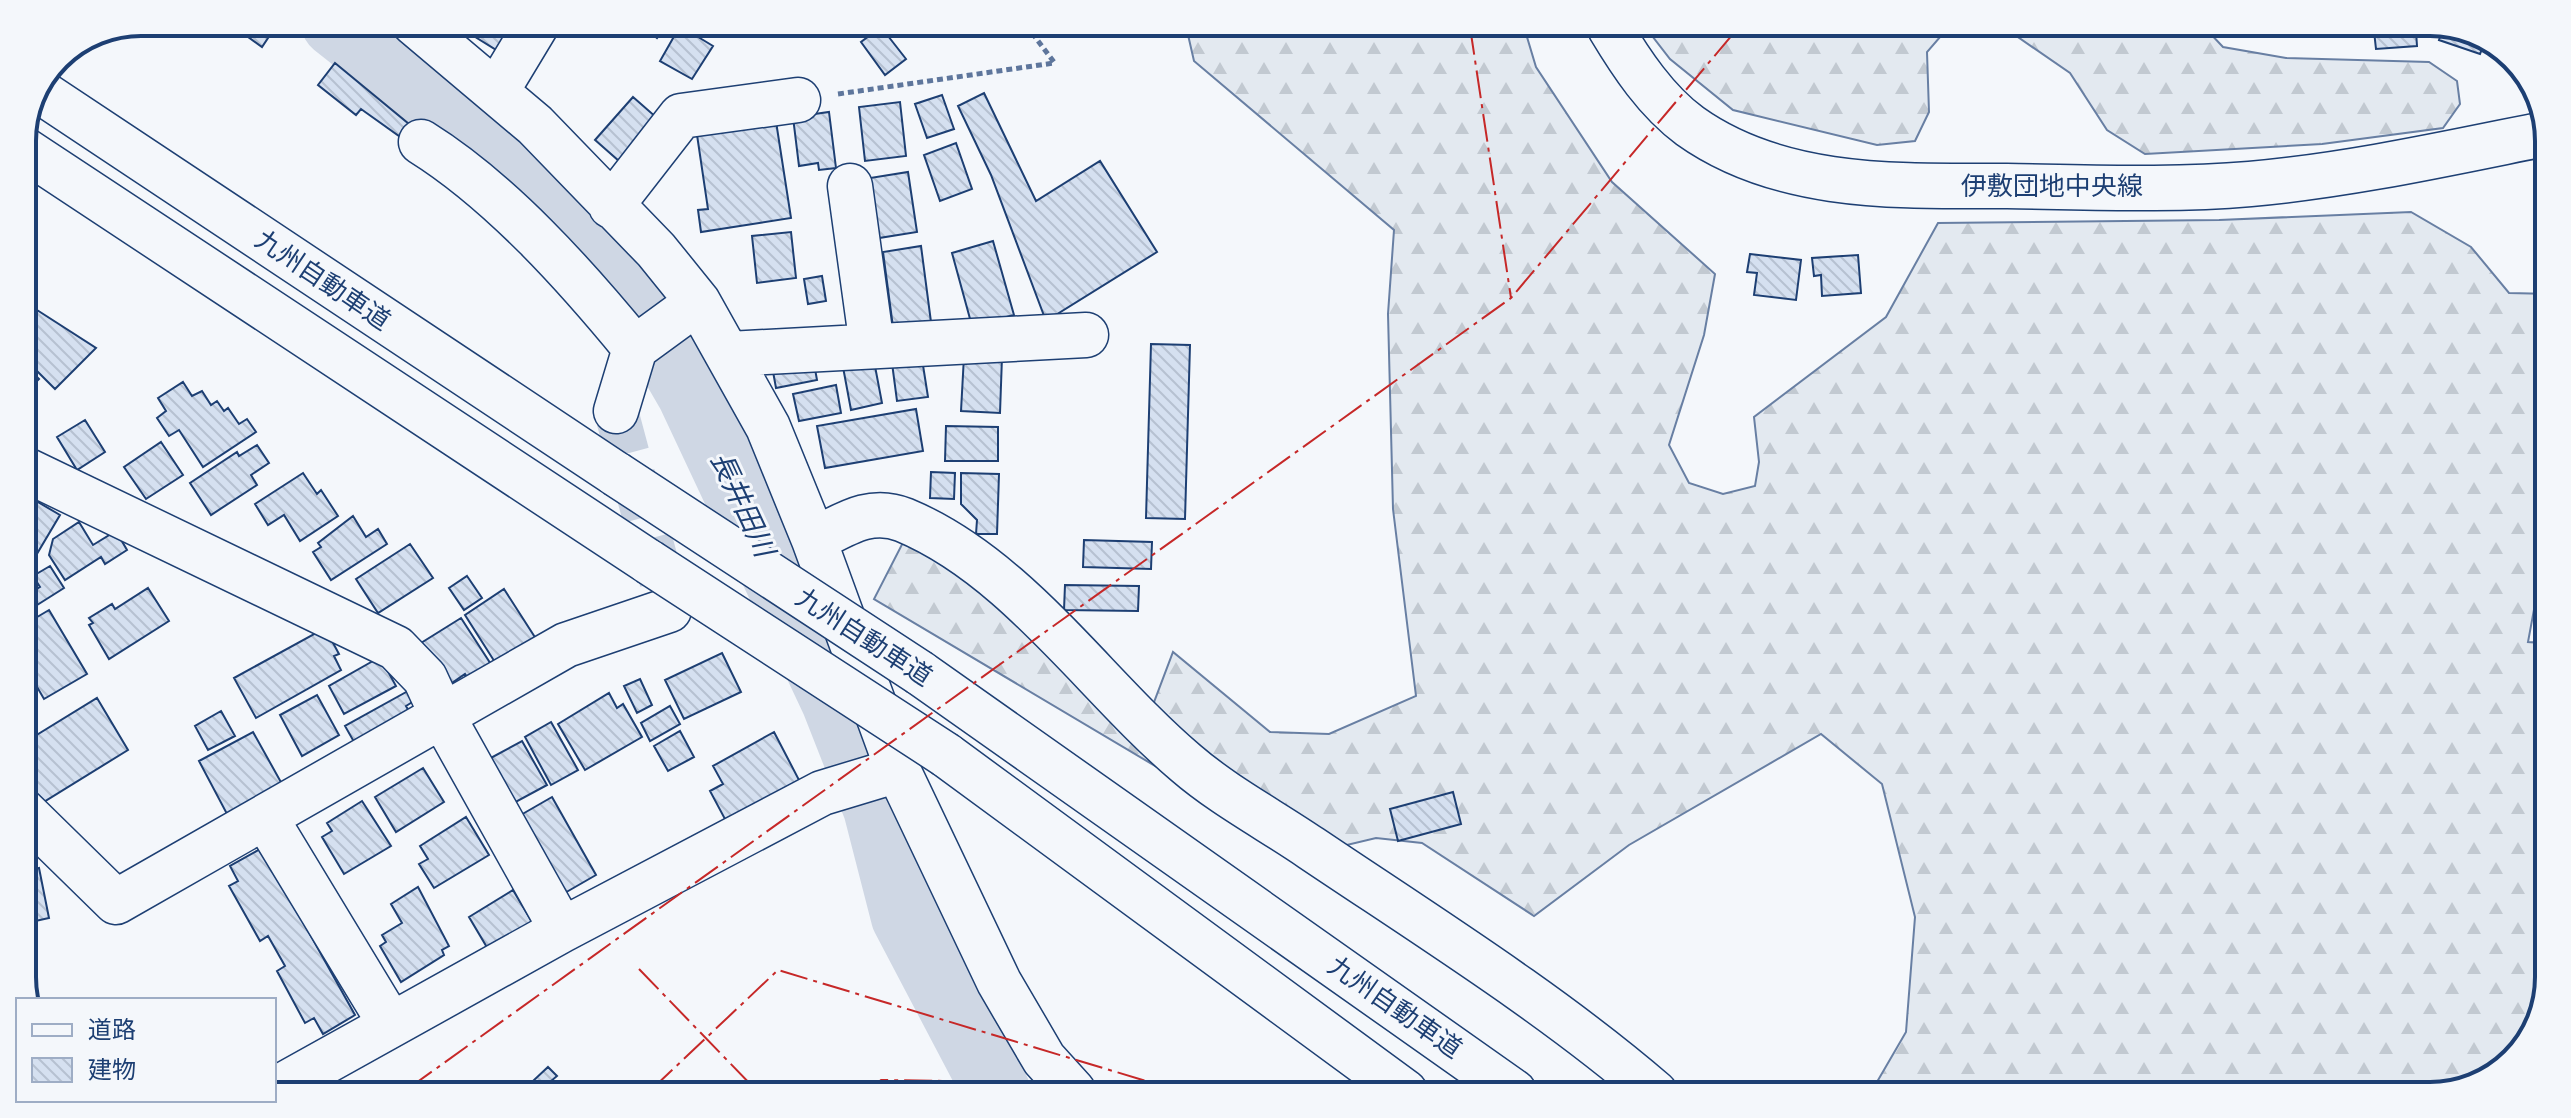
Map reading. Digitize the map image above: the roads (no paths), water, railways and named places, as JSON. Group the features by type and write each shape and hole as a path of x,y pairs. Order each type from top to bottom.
{"main road":[{"path":"429,36 535,125 656,250 698,302 768,427 814,540 888,772 999,982 1044,1059 1065,1082"},
{"path":"496,92 530,36"},
{"name":"伊敷団地中央線","path":"1616,36 1655,92 1690,125 1730,148 1786,170 1856,183 2111,187 2247,185 2359,170 2535,136"},
{"name":"九州自動車道","path":"46,96 920,673 1500,1082"},
{"path":"611,206 681,116 798,100"},
{"path":"421,142 452,161 577,278 635,348"},
{"name":"九州自動車道","path":"36,157 946,755 1391,1082"},
{"path":"850,186 872,346"},
{"path":"616,411 635,348 698,302"},
{"path":"729,354 1086,335"},
{"path":"36,475 396,648 425,678 443,717 562,930"},
{"path":"814,540 866,514 902,519 960,550 1029,609 1187,764 1422,923 1621,1063 1643,1082"},
{"path":"36,824 116,902 566,645 669,610"},
{"path":"289,1082 562,930 822,793 888,772"},
{"path":"265,817 391,1025"}],"waterway":[{"name":"長井田川","path":"351,36 473,132 625,280 691,394 835,701 877,808 905,917 992,1082"}],"tunnel":[{"path":"616,411 665,594"}]}
